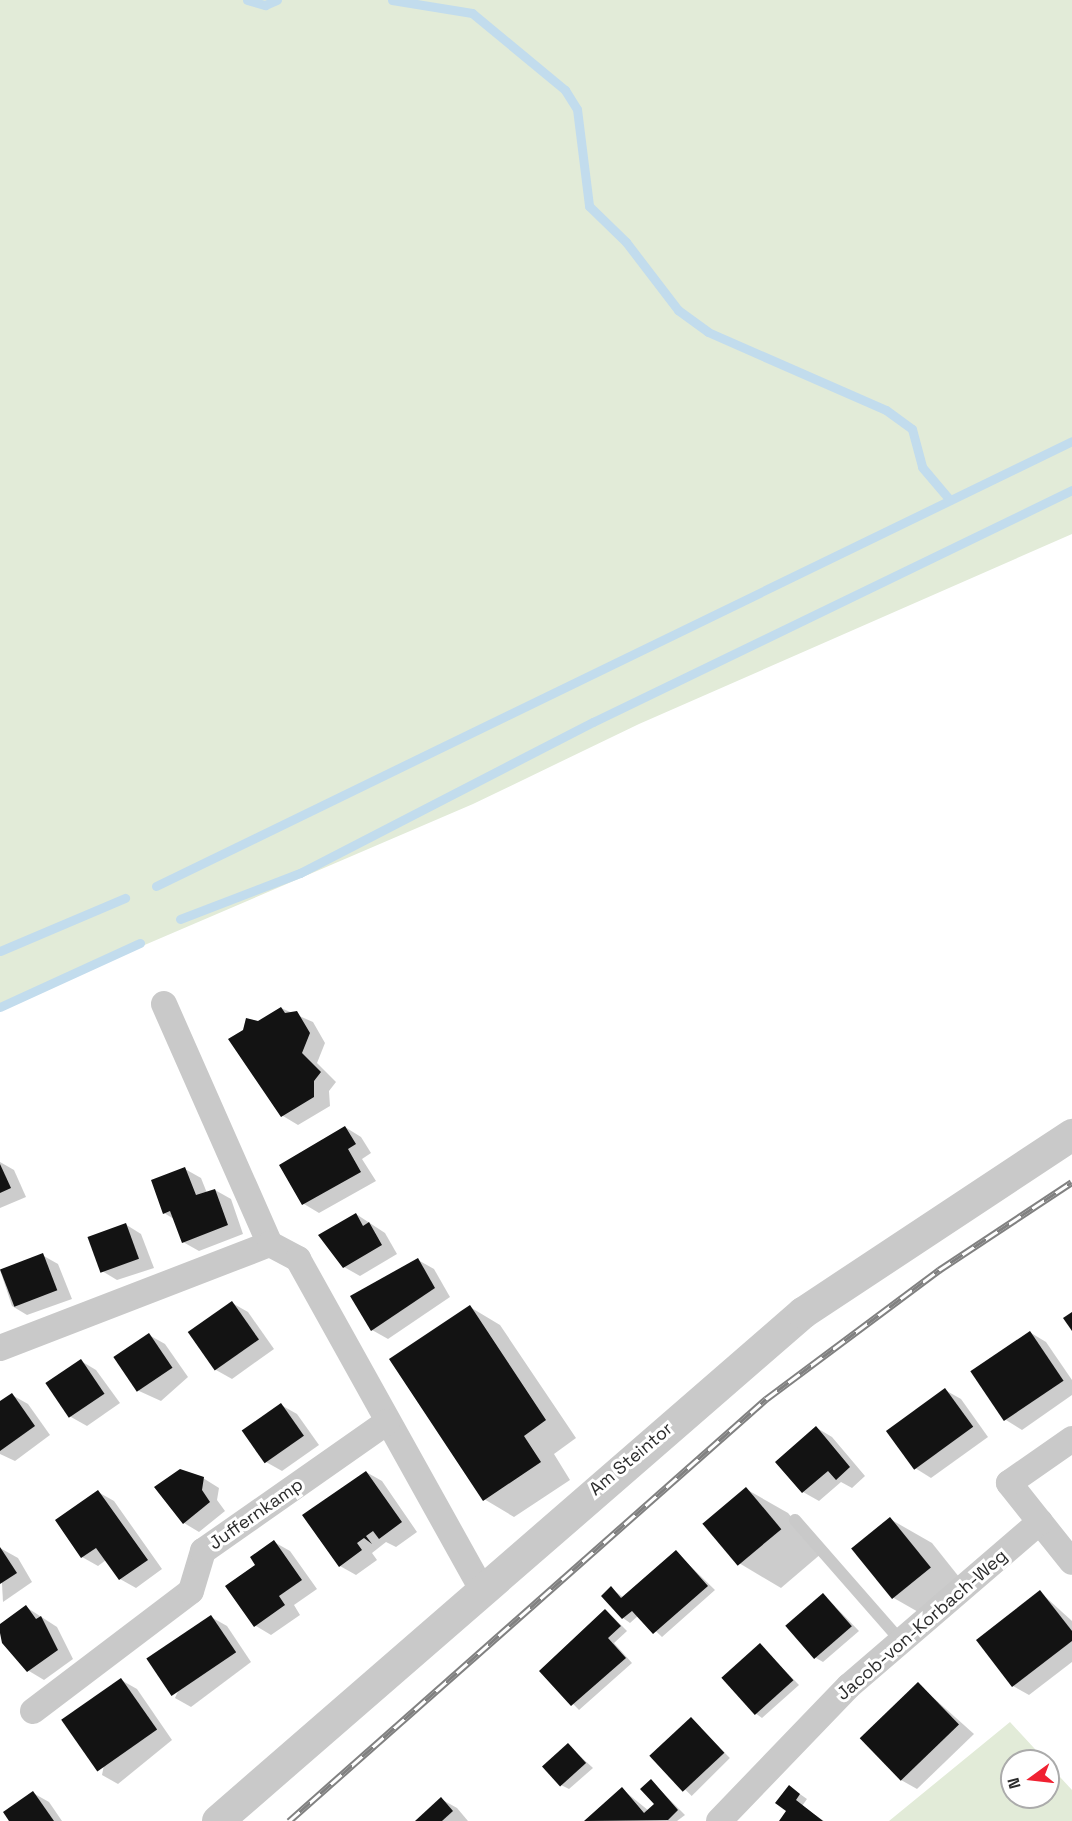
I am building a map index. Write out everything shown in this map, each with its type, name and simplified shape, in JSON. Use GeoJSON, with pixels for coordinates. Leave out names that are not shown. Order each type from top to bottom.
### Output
{"type":"FeatureCollection","features":[{"type":"Feature","properties":{"kind":"street"},"geometry":{"type":"LineString","coordinates":[[164,1004],[270,1244],[298,1259],[481,1587]]}},
{"type":"Feature","properties":{"kind":"street","name":"Am Steintor"},"geometry":{"type":"LineString","coordinates":[[218,1821],[481,1587],[803,1313],[1072,1135]]}},
{"type":"Feature","properties":{"kind":"street"},"geometry":{"type":"LineString","coordinates":[[0,1348],[270,1244]]}},
{"type":"Feature","properties":{"kind":"street","name":"Juffernkamp"},"geometry":{"type":"LineString","coordinates":[[33,1711],[190,1591],[203,1551],[387,1422]]}},
{"type":"Feature","properties":{"kind":"street"},"geometry":{"type":"LineString","coordinates":[[1072,1438],[1010,1483],[1072,1562]]}},
{"type":"Feature","properties":{"kind":"street","name":"Jacob-von-Korbach-Weg"},"geometry":{"type":"LineString","coordinates":[[719,1821],[849,1686],[1040,1522]]}},
{"type":"Feature","properties":{"kind":"lane"},"geometry":{"type":"LineString","coordinates":[[795,1520],[901,1641]]}},
{"type":"Feature","properties":{"kind":"green space"},"geometry":{"type":"Polygon","coordinates":[[[0,0],[1072,0],[1072,534],[639,724],[473,804],[0,1007],[0,0]]]}},
{"type":"Feature","properties":{"kind":"green space"},"geometry":{"type":"Polygon","coordinates":[[[1010,1722],[1035,1749],[1000,1749],[1000,1809],[1060,1809],[1060,1777],[1072,1790],[1072,1821],[889,1821],[1010,1722]]]}},
{"type":"Feature","properties":{"kind":"building"},"geometry":{"type":"Polygon","coordinates":[[[281,1007],[285,1013],[297,1011],[310,1033],[302,1053],[321,1072],[314,1081],[314,1097],[281,1117],[228,1039],[243,1030],[246,1018],[258,1021],[281,1007]]]}},
{"type":"Feature","properties":{"kind":"building"},"geometry":{"type":"Polygon","coordinates":[[[345,1126],[356,1144],[348,1149],[361,1172],[302,1205],[279,1165],[345,1126]]]}},
{"type":"Feature","properties":{"kind":"building"},"geometry":{"type":"Polygon","coordinates":[[[0,1164],[11,1188],[0,1193],[0,1164]]]}},
{"type":"Feature","properties":{"kind":"building"},"geometry":{"type":"Polygon","coordinates":[[[185,1167],[196,1195],[215,1189],[228,1225],[182,1243],[170,1211],[163,1214],[151,1180],[185,1167]]]}},
{"type":"Feature","properties":{"kind":"building"},"geometry":{"type":"Polygon","coordinates":[[[356,1213],[363,1226],[369,1222],[382,1245],[343,1268],[318,1235],[356,1213]]]}},
{"type":"Feature","properties":{"kind":"building"},"geometry":{"type":"Polygon","coordinates":[[[126,1223],[139,1259],[100,1273],[87,1237],[126,1223]]]}},
{"type":"Feature","properties":{"kind":"building"},"geometry":{"type":"Polygon","coordinates":[[[43,1253],[57,1290],[14,1307],[0,1269],[43,1253]]]}},
{"type":"Feature","properties":{"kind":"building"},"geometry":{"type":"Polygon","coordinates":[[[418,1258],[435,1288],[371,1331],[350,1296],[418,1258]]]}},
{"type":"Feature","properties":{"kind":"building"},"geometry":{"type":"Polygon","coordinates":[[[232,1301],[259,1340],[215,1370],[188,1332],[232,1301]]]}},
{"type":"Feature","properties":{"kind":"building"},"geometry":{"type":"Polygon","coordinates":[[[470,1305],[546,1420],[524,1436],[541,1462],[483,1501],[389,1359],[470,1305]]]}},
{"type":"Feature","properties":{"kind":"building"},"geometry":{"type":"Polygon","coordinates":[[[1072,1312],[1072,1331],[1063,1318],[1072,1312]]]}},
{"type":"Feature","properties":{"kind":"building"},"geometry":{"type":"Polygon","coordinates":[[[1030,1331],[1064,1381],[1004,1421],[970,1371],[1030,1331]]]}},
{"type":"Feature","properties":{"kind":"building"},"geometry":{"type":"Polygon","coordinates":[[[149,1333],[172,1368],[137,1392],[113,1357],[149,1333]]]}},
{"type":"Feature","properties":{"kind":"building"},"geometry":{"type":"Polygon","coordinates":[[[81,1359],[104,1394],[69,1418],[45,1383],[81,1359]]]}},
{"type":"Feature","properties":{"kind":"building"},"geometry":{"type":"Polygon","coordinates":[[[945,1388],[973,1427],[914,1470],[886,1431],[945,1388]]]}},
{"type":"Feature","properties":{"kind":"building"},"geometry":{"type":"Polygon","coordinates":[[[12,1393],[35,1426],[0,1451],[0,1401],[12,1393]]]}},
{"type":"Feature","properties":{"kind":"building"},"geometry":{"type":"Polygon","coordinates":[[[281,1403],[304,1436],[265,1463],[242,1431],[281,1403]]]}},
{"type":"Feature","properties":{"kind":"building"},"geometry":{"type":"Polygon","coordinates":[[[816,1426],[850,1467],[836,1480],[828,1471],[802,1493],[775,1462],[816,1426]]]}},
{"type":"Feature","properties":{"kind":"building"},"geometry":{"type":"Polygon","coordinates":[[[180,1469],[204,1477],[202,1490],[210,1502],[183,1524],[154,1487],[180,1469]]]}},
{"type":"Feature","properties":{"kind":"building"},"geometry":{"type":"Polygon","coordinates":[[[366,1471],[402,1522],[379,1539],[373,1531],[366,1536],[372,1544],[364,1538],[357,1543],[362,1550],[339,1567],[302,1515],[366,1471]]]}},
{"type":"Feature","properties":{"kind":"building"},"geometry":{"type":"Polygon","coordinates":[[[746,1487],[781,1529],[738,1566],[702,1524],[746,1487]]]}},
{"type":"Feature","properties":{"kind":"building"},"geometry":{"type":"Polygon","coordinates":[[[98,1490],[148,1560],[119,1580],[96,1548],[81,1558],[55,1520],[98,1490]]]}},
{"type":"Feature","properties":{"kind":"building"},"geometry":{"type":"Polygon","coordinates":[[[890,1517],[931,1568],[892,1599],[851,1548],[890,1517]]]}},
{"type":"Feature","properties":{"kind":"building"},"geometry":{"type":"Polygon","coordinates":[[[274,1540],[302,1580],[279,1596],[285,1605],[254,1627],[225,1586],[255,1565],[250,1557],[274,1540]]]}},
{"type":"Feature","properties":{"kind":"building"},"geometry":{"type":"Polygon","coordinates":[[[0,1547],[17,1573],[0,1584],[0,1547]]]}},
{"type":"Feature","properties":{"kind":"building"},"geometry":{"type":"Polygon","coordinates":[[[676,1550],[708,1586],[653,1634],[632,1611],[622,1619],[601,1596],[611,1586],[621,1598],[676,1550]]]}},
{"type":"Feature","properties":{"kind":"building"},"geometry":{"type":"Polygon","coordinates":[[[1040,1590],[1072,1631],[1072,1641],[1012,1687],[976,1640],[1040,1590]]]}},
{"type":"Feature","properties":{"kind":"building"},"geometry":{"type":"Polygon","coordinates":[[[823,1593],[852,1626],[814,1659],[785,1626],[823,1593]]]}},
{"type":"Feature","properties":{"kind":"building"},"geometry":{"type":"Polygon","coordinates":[[[26,1605],[36,1619],[41,1616],[58,1650],[27,1672],[2,1643],[0,1633],[0,1624],[26,1605]]]}},
{"type":"Feature","properties":{"kind":"building"},"geometry":{"type":"Polygon","coordinates":[[[605,1609],[621,1626],[608,1638],[626,1658],[571,1706],[539,1671],[605,1609]]]}},
{"type":"Feature","properties":{"kind":"building"},"geometry":{"type":"Polygon","coordinates":[[[211,1615],[236,1652],[171,1696],[146,1659],[211,1615]]]}},
{"type":"Feature","properties":{"kind":"building"},"geometry":{"type":"Polygon","coordinates":[[[760,1643],[793,1680],[755,1715],[721,1678],[760,1643]]]}},
{"type":"Feature","properties":{"kind":"building"},"geometry":{"type":"Polygon","coordinates":[[[121,1678],[157,1730],[97,1771],[61,1720],[121,1678]]]}},
{"type":"Feature","properties":{"kind":"building"},"geometry":{"type":"Polygon","coordinates":[[[918,1682],[959,1724],[901,1781],[860,1738],[918,1682]]]}},
{"type":"Feature","properties":{"kind":"building"},"geometry":{"type":"Polygon","coordinates":[[[691,1717],[724,1753],[683,1792],[649,1756],[691,1717]]]}},
{"type":"Feature","properties":{"kind":"building"},"geometry":{"type":"Polygon","coordinates":[[[568,1743],[586,1763],[560,1786],[542,1766],[568,1743]]]}},
{"type":"Feature","properties":{"kind":"building"},"geometry":{"type":"Polygon","coordinates":[[[651,1779],[678,1810],[668,1820],[584,1821],[622,1787],[644,1813],[654,1804],[640,1789],[651,1779]]]}},
{"type":"Feature","properties":{"kind":"building"},"geometry":{"type":"Polygon","coordinates":[[[789,1785],[800,1794],[796,1800],[823,1821],[779,1821],[786,1811],[775,1803],[789,1785]]]}},
{"type":"Feature","properties":{"kind":"building"},"geometry":{"type":"Polygon","coordinates":[[[33,1791],[54,1821],[9,1821],[3,1812],[33,1791]]]}},
{"type":"Feature","properties":{"kind":"building"},"geometry":{"type":"Polygon","coordinates":[[[441,1797],[453,1811],[442,1821],[415,1821],[441,1797]]]}},
{"type":"Feature","properties":{"kind":"waterway"},"geometry":{"type":"LineString","coordinates":[[247,0],[265,5],[277,0]]}},
{"type":"Feature","properties":{"kind":"waterway"},"geometry":{"type":"LineString","coordinates":[[392,0],[472,13],[565,90],[577,109],[589,206],[626,242],[678,310],[708,332],[886,410],[912,429],[922,467],[950,500]]}},
{"type":"Feature","properties":{"kind":"waterway"},"geometry":{"type":"LineString","coordinates":[[156,886],[1072,441]]}},
{"type":"Feature","properties":{"kind":"waterway"},"geometry":{"type":"LineString","coordinates":[[180,919],[300,873],[593,722],[1072,490]]}},
{"type":"Feature","properties":{"kind":"waterway"},"geometry":{"type":"LineString","coordinates":[[0,951],[125,898]]}},
{"type":"Feature","properties":{"kind":"waterway"},"geometry":{"type":"LineString","coordinates":[[0,1007],[140,943]]}},
{"type":"Feature","properties":{"kind":"railway"},"geometry":{"type":"LineString","coordinates":[[289,1821],[766,1399],[939,1270],[1072,1182]]}}]}
